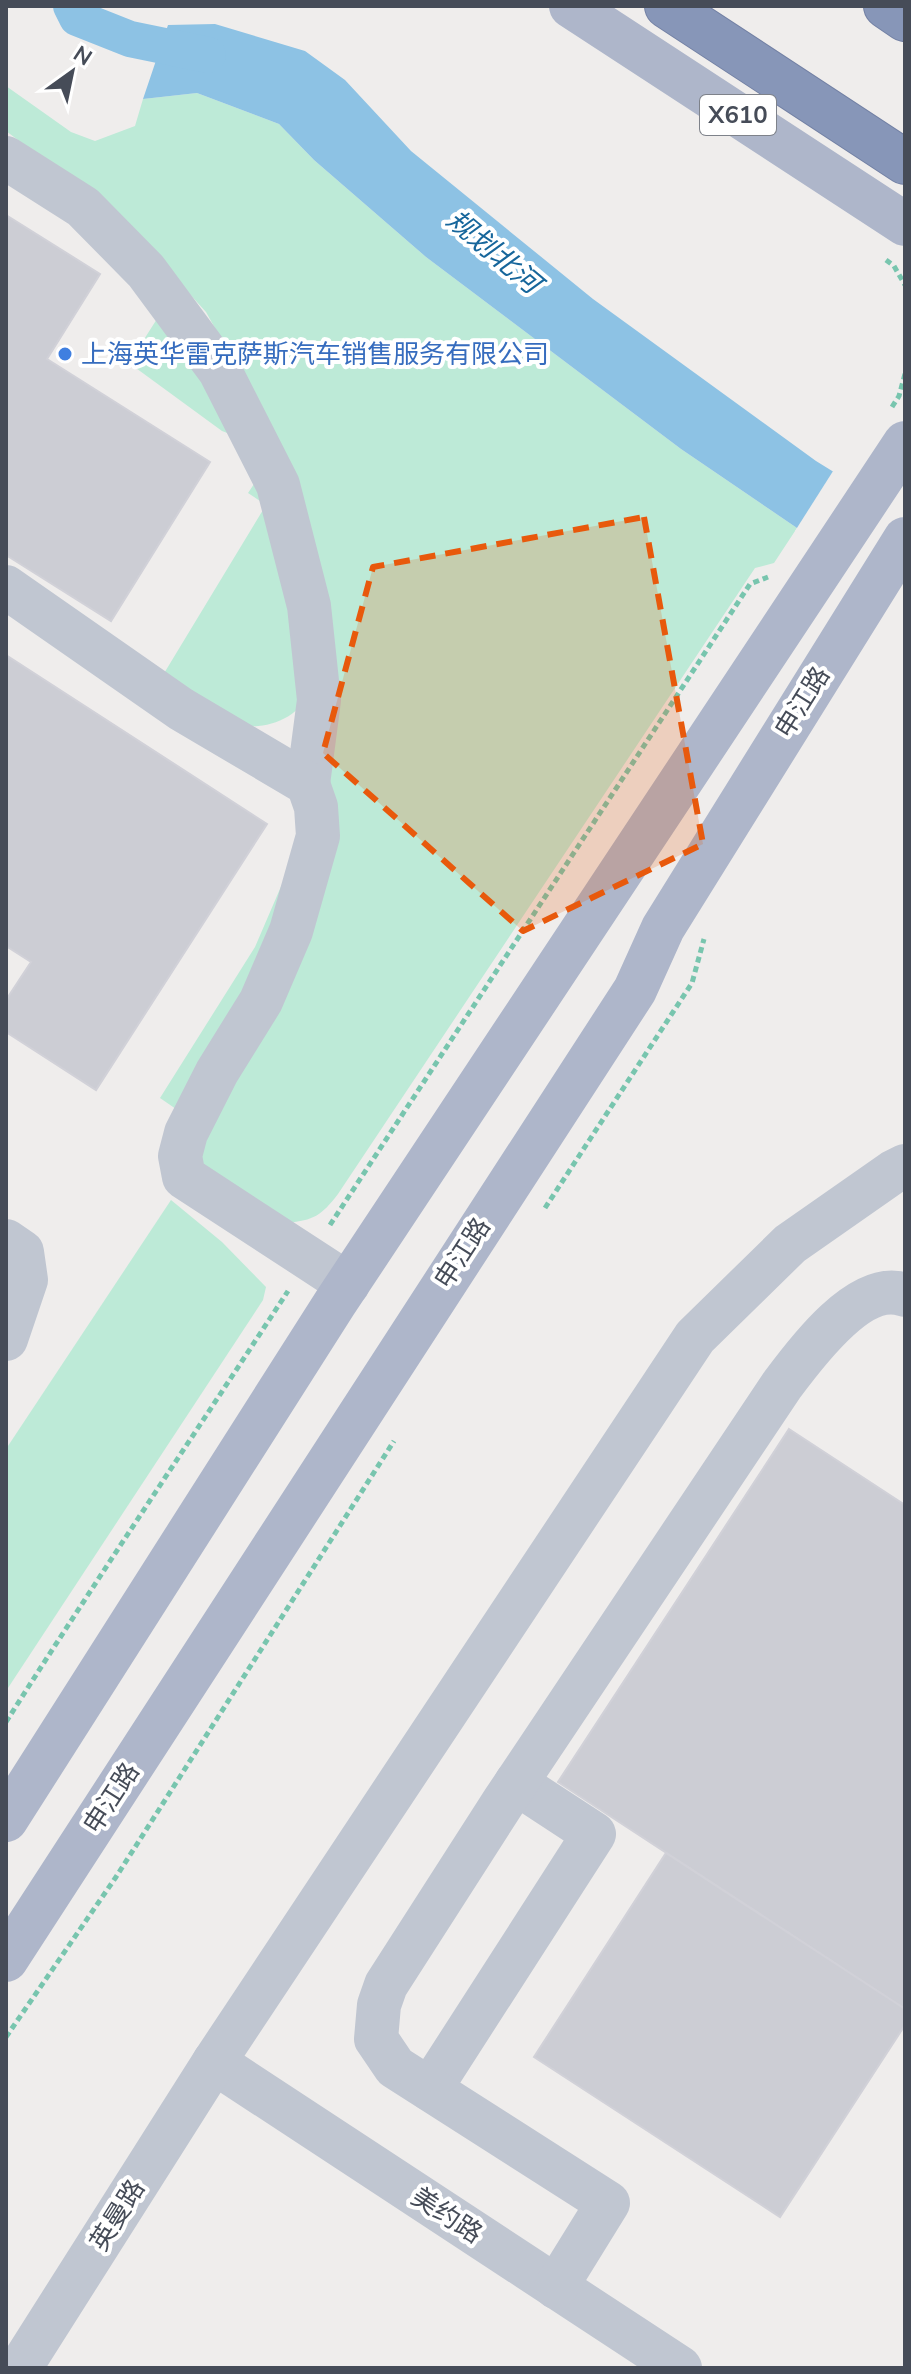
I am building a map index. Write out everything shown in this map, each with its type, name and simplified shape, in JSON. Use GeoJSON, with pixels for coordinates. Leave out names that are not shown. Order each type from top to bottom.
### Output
{"type":"FeatureCollection","features":[{"type":"Feature","properties":{"kind":"highway","name":"X610"},"geometry":{"type":"LineString","coordinates":[[667,6],[905,162]]}},
{"type":"Feature","properties":{"kind":"highway"},"geometry":{"type":"LineString","coordinates":[[886,6],[905,19]]}},
{"type":"Feature","properties":{"kind":"main road","name":"X610"},"geometry":{"type":"LineString","coordinates":[[571,6],[905,224]]}},
{"type":"Feature","properties":{"kind":"main road"},"geometry":{"type":"LineString","coordinates":[[6,1820],[791,581],[898,434]]}},
{"type":"Feature","properties":{"kind":"main road","name":"申江路"},"geometry":{"type":"LineString","coordinates":[[6,1960],[635,990],[663,928],[905,539]]}},
{"type":"Feature","properties":{"kind":"street"},"geometry":{"type":"LineString","coordinates":[[6,158],[83,207],[146,271],[220,371],[278,485],[309,606],[319,700],[308,784],[316,807],[318,836],[291,931],[261,1001],[196,1110],[180,1156],[184,1177],[348,1284]]}},
{"type":"Feature","properties":{"kind":"street"},"geometry":{"type":"LineString","coordinates":[[6,587],[181,709],[308,784]]}},
{"type":"Feature","properties":{"kind":"street","name":"英曼路"},"geometry":{"type":"LineString","coordinates":[[20,2368],[214,2062],[695,1337],[790,1244],[905,1166]]}},
{"type":"Feature","properties":{"kind":"street"},"geometry":{"type":"LineString","coordinates":[[6,1241],[22,1252],[26,1280],[6,1339]]}},
{"type":"Feature","properties":{"kind":"street"},"geometry":{"type":"LineString","coordinates":[[556,2287],[608,2203],[395,2067],[376,2039],[379,2005],[386,1985],[516,1783],[782,1385],[821,1334],[866,1299],[894,1291],[905,1295]]}},
{"type":"Feature","properties":{"kind":"street"},"geometry":{"type":"LineString","coordinates":[[430,2089],[594,1834],[516,1783]]}},
{"type":"Feature","properties":{"kind":"street","name":"美约路"},"geometry":{"type":"LineString","coordinates":[[214,2062],[680,2368]]}},
{"type":"Feature","properties":{"kind":"path"},"geometry":{"type":"LineString","coordinates":[[898,434],[899,396],[905,374]]}},
{"type":"Feature","properties":{"kind":"path"},"geometry":{"type":"LineString","coordinates":[[6,1722],[750,584],[791,581]]}},
{"type":"Feature","properties":{"kind":"highlighted area"},"geometry":{"type":"Polygon","coordinates":[[[644,517],[703,844],[523,931],[323,753],[373,567],[644,517]]]}},
{"type":"Feature","properties":{"kind":"green space"},"geometry":{"type":"Polygon","coordinates":[[[6,86],[71,132],[95,141],[135,126],[143,99],[197,93],[279,124],[314,160],[426,257],[681,449],[797,528],[774,563],[755,568],[338,1194],[322,1212],[304,1220],[287,1223],[195,1161],[325,854],[272,430],[206,312],[119,216],[6,131],[6,86]]]}},
{"type":"Feature","properties":{"kind":"green space"},"geometry":{"type":"Polygon","coordinates":[[[162,311],[201,359],[235,410],[262,466],[280,525],[304,636],[309,681],[305,700],[298,708],[270,724],[249,726],[232,722],[163,675],[266,505],[248,493],[258,478],[238,437],[222,431],[129,363],[162,311]]]}},
{"type":"Feature","properties":{"kind":"green space"},"geometry":{"type":"Polygon","coordinates":[[[301,840],[247,992],[176,1109],[160,1098],[255,947],[301,840]]]}},
{"type":"Feature","properties":{"kind":"green space"},"geometry":{"type":"Polygon","coordinates":[[[171,1200],[222,1242],[266,1287],[263,1300],[6,1691],[6,1449],[171,1200]]]}},
{"type":"Feature","properties":{"kind":"water"},"geometry":{"type":"Polygon","coordinates":[[[215,24],[305,51],[345,80],[411,151],[593,299],[816,461],[905,516],[797,528],[681,449],[426,257],[314,160],[279,124],[197,93],[143,99],[168,25],[215,24]]]}},
{"type":"Feature","properties":{"kind":"pier"},"geometry":{"type":"Polygon","coordinates":[[[835,468],[905,511],[905,603],[795,531],[835,468]]]}},
{"type":"Feature","properties":{"kind":"building"},"geometry":{"type":"Polygon","coordinates":[[[6,215],[100,274],[47,359],[210,462],[111,621],[6,555],[6,215]]]}},
{"type":"Feature","properties":{"kind":"building"},"geometry":{"type":"Polygon","coordinates":[[[6,655],[267,824],[96,1090],[6,1032],[6,1000],[31,962],[6,946],[6,655]]]}},
{"type":"Feature","properties":{"kind":"building"},"geometry":{"type":"Polygon","coordinates":[[[789,1429],[905,1505],[905,2009],[558,1782],[789,1429]]]}},
{"type":"Feature","properties":{"kind":"building"},"geometry":{"type":"Polygon","coordinates":[[[666,1853],[905,2009],[905,2025],[780,2217],[534,2057],[666,1853]]]}},
{"type":"Feature","properties":{"kind":"waterway","name":"规划北河"},"geometry":{"type":"LineString","coordinates":[[71,6],[77,18],[130,39],[208,55]]}},
{"type":"Feature","properties":{"kind":"place","name":"上海英华雷克萨斯汽车销售服务有限公司"},"geometry":{"type":"Point","coordinates":[65,354]}}]}
